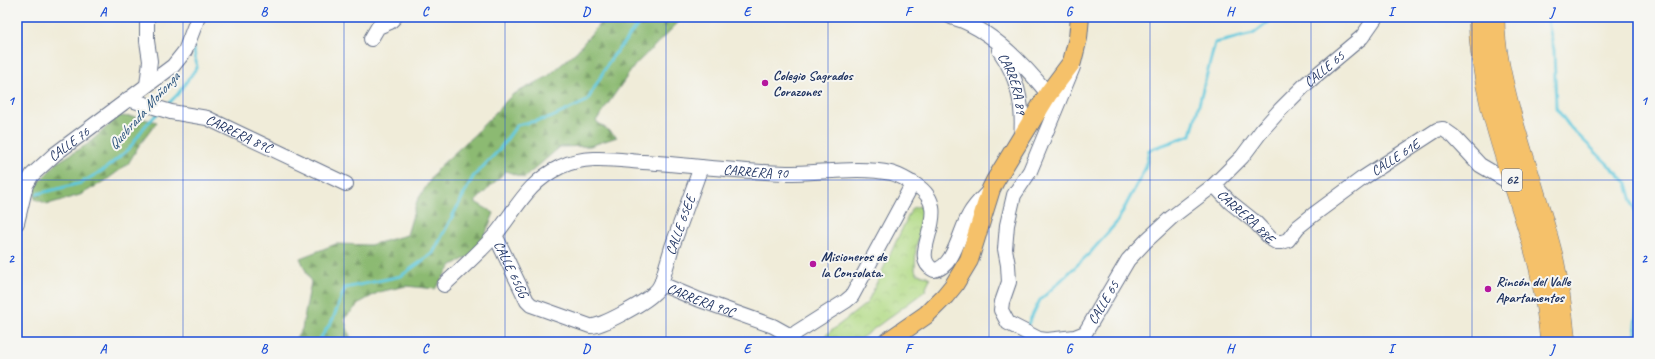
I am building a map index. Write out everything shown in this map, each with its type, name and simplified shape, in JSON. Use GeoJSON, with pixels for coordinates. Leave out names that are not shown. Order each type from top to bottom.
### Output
{"type":"FeatureCollection","features":[{"type":"Feature","properties":{"kind":"highway","name":"62"},"geometry":{"type":"LineString","coordinates":[[1480,17],[1484,77],[1501,144],[1538,261],[1544,287],[1551,342]]}},
{"type":"Feature","properties":{"kind":"highway","name":"62"},"geometry":{"type":"LineString","coordinates":[[1494,17],[1496,50],[1500,75],[1552,254],[1558,282],[1565,342]]}},
{"type":"Feature","properties":{"kind":"main road","name":"CALLE 65"},"geometry":{"type":"LineString","coordinates":[[887,342],[926,315],[945,296],[954,285],[969,260],[991,189],[1020,138],[1048,94],[1072,62],[1078,38],[1080,17]]}},
{"type":"Feature","properties":{"kind":"street"},"geometry":{"type":"LineString","coordinates":[[147,17],[147,41],[150,61],[147,85]]}},
{"type":"Feature","properties":{"kind":"street","name":"CALLE 76"},"geometry":{"type":"LineString","coordinates":[[17,223],[26,185],[32,175],[54,154],[173,66],[185,51],[198,17]]}},
{"type":"Feature","properties":{"kind":"street"},"geometry":{"type":"LineString","coordinates":[[371,39],[378,27],[390,22],[395,17]]}},
{"type":"Feature","properties":{"kind":"street","name":"CARRERA 89"},"geometry":{"type":"LineString","coordinates":[[951,17],[977,28],[988,35],[1030,72],[1048,94]]}},
{"type":"Feature","properties":{"kind":"street","name":"CALLE 65"},"geometry":{"type":"LineString","coordinates":[[1072,62],[1073,69],[1030,171],[1014,195],[1007,225],[1004,249],[1008,265],[1009,282],[1002,302],[1001,310],[1005,320],[1012,326],[1034,338],[1047,340],[1075,337],[1085,333],[1128,260],[1137,250],[1172,217],[1214,185],[1242,157],[1262,129],[1280,110],[1307,83],[1362,37],[1376,17]]}},
{"type":"Feature","properties":{"kind":"street","name":"CARRERA 89"},"geometry":{"type":"LineString","coordinates":[[988,35],[1006,60],[1018,87],[1022,104],[1020,138]]}},
{"type":"Feature","properties":{"kind":"street","name":"CARRERA 89C"},"geometry":{"type":"LineString","coordinates":[[128,99],[171,112],[207,118],[346,184]]}},
{"type":"Feature","properties":{"kind":"street","name":"CALLE 61E"},"geometry":{"type":"LineString","coordinates":[[1282,242],[1288,240],[1298,227],[1363,178],[1437,130],[1443,129],[1453,136],[1480,166],[1514,185]]}},
{"type":"Feature","properties":{"kind":"street"},"geometry":{"type":"LineString","coordinates":[[1480,166],[1490,163],[1496,159],[1501,144]]}},
{"type":"Feature","properties":{"kind":"street","name":"CARRERA 90"},"geometry":{"type":"LineString","coordinates":[[444,285],[495,235],[536,182],[547,173],[562,165],[579,161],[597,159],[787,173],[876,171],[892,173],[913,183],[926,192],[932,203],[933,217],[924,257],[928,267],[934,270],[942,268],[949,262],[968,216],[976,204],[991,189]]}},
{"type":"Feature","properties":{"kind":"street","name":"CALLE 65EE"},"geometry":{"type":"LineString","coordinates":[[661,284],[672,247],[701,167]]}},
{"type":"Feature","properties":{"kind":"street"},"geometry":{"type":"LineString","coordinates":[[789,339],[852,296],[913,183]]}},
{"type":"Feature","properties":{"kind":"street","name":"CARRERA 88E"},"geometry":{"type":"LineString","coordinates":[[1214,185],[1230,202],[1255,222],[1271,239],[1276,242],[1282,242]]}},
{"type":"Feature","properties":{"kind":"street","name":"CALLE 65GG"},"geometry":{"type":"LineString","coordinates":[[495,235],[529,303]]}},
{"type":"Feature","properties":{"kind":"street","name":"CARRERA 90C"},"geometry":{"type":"LineString","coordinates":[[529,303],[547,312],[593,326],[600,325],[648,298],[658,290],[661,284],[730,312],[773,326],[789,339]]}},
{"type":"Feature","properties":{"kind":"green space"},"geometry":{"type":"Polygon","coordinates":[[[605,17],[684,17],[635,65],[596,121],[617,137],[590,146],[560,147],[524,178],[506,171],[475,202],[494,213],[478,252],[452,265],[435,289],[406,286],[379,292],[361,302],[344,319],[352,342],[294,342],[302,329],[311,282],[300,258],[336,244],[370,245],[407,235],[417,201],[438,168],[474,135],[512,95],[547,77],[577,51],[605,17]]]}},
{"type":"Feature","properties":{"kind":"green space"},"geometry":{"type":"Polygon","coordinates":[[[119,116],[135,117],[157,122],[138,147],[128,164],[105,181],[80,195],[48,204],[35,199],[34,187],[58,162],[88,144],[119,116]]]}},
{"type":"Feature","properties":{"kind":"green space"},"geometry":{"type":"Polygon","coordinates":[[[921,206],[924,212],[916,248],[915,270],[917,274],[930,278],[925,291],[856,342],[817,342],[867,303],[912,208],[921,206]]]}},
{"type":"Feature","properties":{"kind":"waterway"},"geometry":{"type":"LineString","coordinates":[[318,342],[333,319],[345,288],[401,276],[433,253],[473,177],[499,150],[517,125],[550,118],[587,101],[610,60],[644,17]]}},
{"type":"Feature","properties":{"kind":"waterway"},"geometry":{"type":"LineString","coordinates":[[1026,328],[1040,300],[1090,253],[1117,222],[1145,169],[1149,150],[1191,135],[1215,43],[1253,34],[1275,17]]}},
{"type":"Feature","properties":{"kind":"waterway"},"geometry":{"type":"LineString","coordinates":[[1547,17],[1554,50],[1556,108],[1570,127],[1627,183],[1637,219],[1638,241]]}},
{"type":"Feature","properties":{"kind":"waterway","name":"Quebrada Moñonga"},"geometry":{"type":"LineString","coordinates":[[166,106],[177,95],[197,67],[193,46]]}},
{"type":"Feature","properties":{"kind":"waterway","name":"Quebrada Moñonga"},"geometry":{"type":"LineString","coordinates":[[37,194],[81,183],[105,169],[129,149],[145,126],[159,112]]}},
{"type":"Feature","properties":{"kind":"waterway"},"geometry":{"type":"LineString","coordinates":[[1637,342],[1635,326],[1638,296]]}},
{"type":"Feature","properties":{"kind":"waterway"},"geometry":{"type":"LineString","coordinates":[[1018,342],[1022,335]]}},
{"type":"Feature","properties":{"kind":"place","name":"Colegio Sagrados Corazones"},"geometry":{"type":"Point","coordinates":[765,83]}},
{"type":"Feature","properties":{"kind":"place","name":"Misioneros de la Consolata."},"geometry":{"type":"Point","coordinates":[813,264]}},
{"type":"Feature","properties":{"kind":"place","name":"Rincón del Valle Apartamentos"},"geometry":{"type":"Point","coordinates":[1488,289]}}]}
